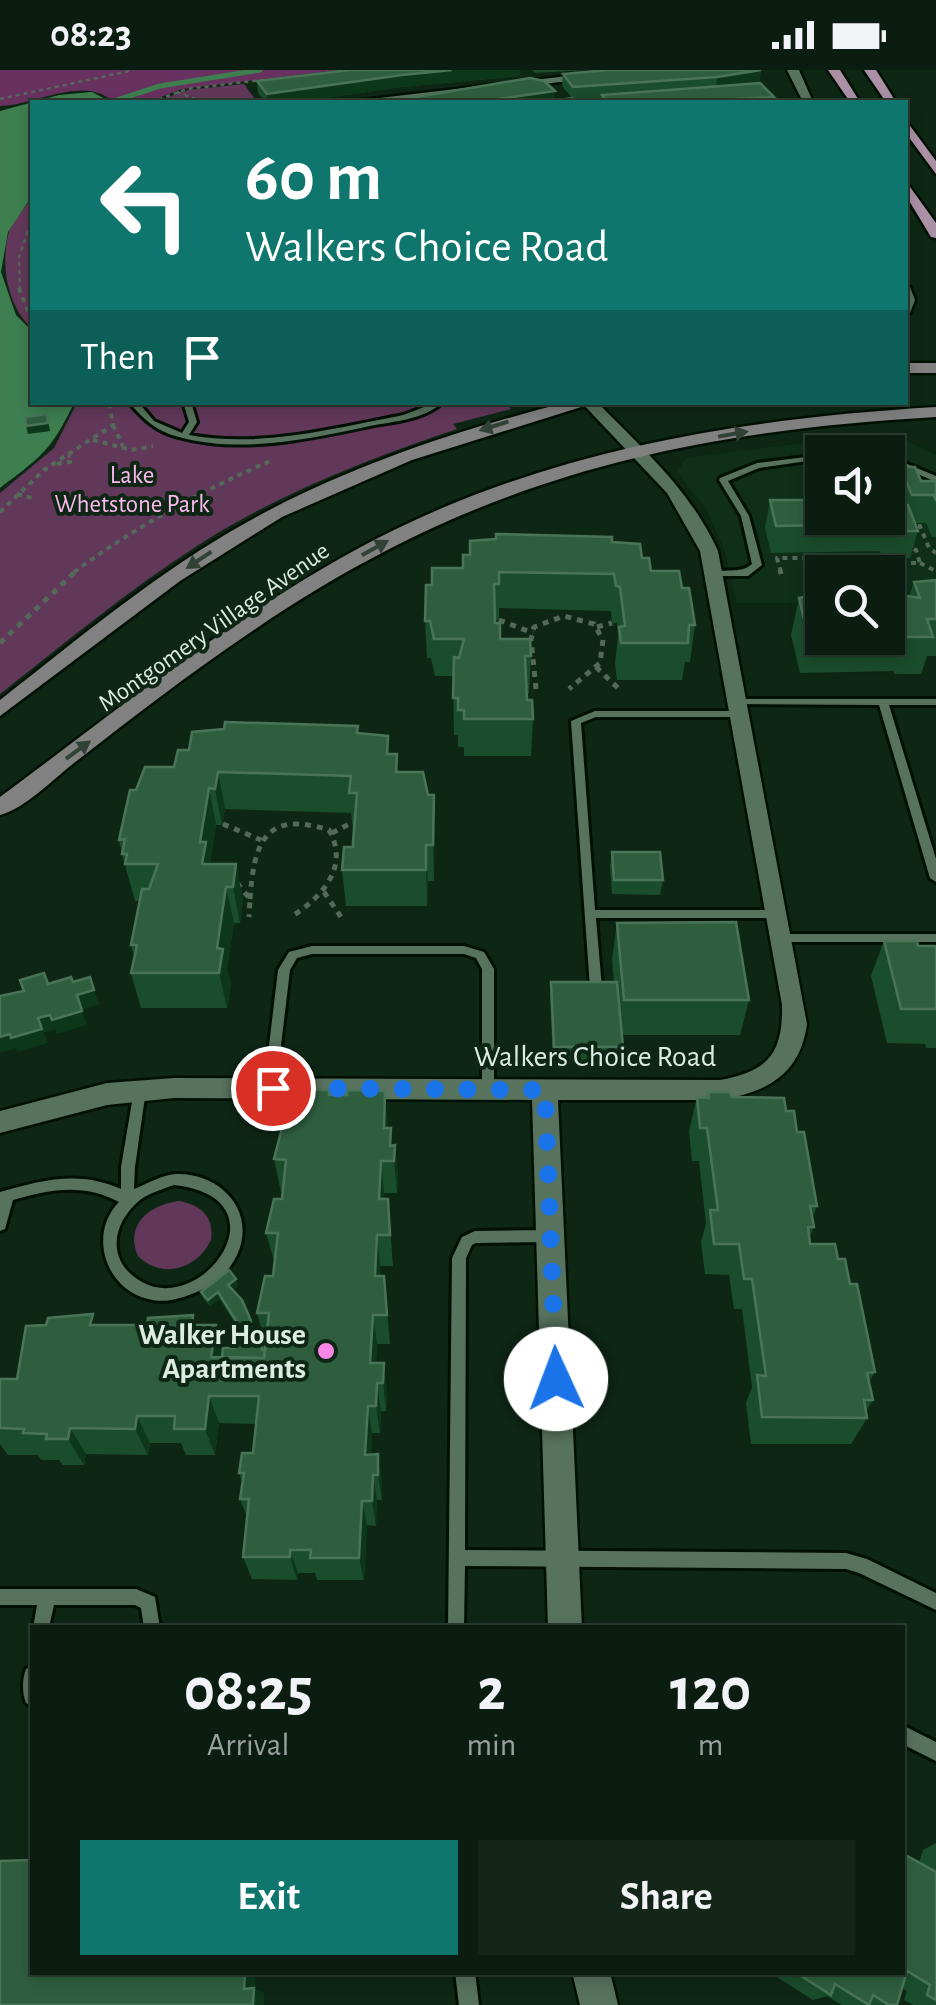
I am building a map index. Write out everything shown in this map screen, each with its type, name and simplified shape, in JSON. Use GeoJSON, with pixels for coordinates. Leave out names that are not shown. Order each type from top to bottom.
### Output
{"type":"FeatureCollection","features":[{"type":"Feature","properties":{"kind":"main road"},"geometry":{"type":"LineString","coordinates":[[834,70],[853,100]]}},
{"type":"Feature","properties":{"kind":"main road"},"geometry":{"type":"LineString","coordinates":[[870,70],[890,100]]}},
{"type":"Feature","properties":{"kind":"main road"},"geometry":{"type":"LineString","coordinates":[[908,128],[936,170]]}},
{"type":"Feature","properties":{"kind":"main road"},"geometry":{"type":"LineString","coordinates":[[908,189],[936,234]]}},
{"type":"Feature","properties":{"kind":"main road"},"geometry":{"type":"LineString","coordinates":[[908,368],[936,368]]}},
{"type":"Feature","properties":{"kind":"main road","name":"Montgomery Village Avenue"},"geometry":{"type":"LineString","coordinates":[[0,710],[181,572],[300,502],[458,437],[578,405]]}},
{"type":"Feature","properties":{"kind":"main road","name":"Montgomery Village Avenue"},"geometry":{"type":"LineString","coordinates":[[0,808],[232,637],[398,535],[529,482],[637,453],[796,424],[936,412]]}},
{"type":"Feature","properties":{"kind":"street"},"geometry":{"type":"LineString","coordinates":[[792,70],[807,100]]}},
{"type":"Feature","properties":{"kind":"street"},"geometry":{"type":"LineString","coordinates":[[402,100],[608,75]]}},
{"type":"Feature","properties":{"kind":"street"},"geometry":{"type":"LineString","coordinates":[[424,100],[458,92]]}},
{"type":"Feature","properties":{"kind":"street","name":"Walkers Choice Road"},"geometry":{"type":"LineString","coordinates":[[0,1122],[64,1103],[140,1090],[720,1090],[749,1083],[786,1060],[796,1028],[714,574],[704,540],[690,512],[592,405]]}},
{"type":"Feature","properties":{"kind":"street"},"geometry":{"type":"LineString","coordinates":[[545,1090],[565,1625]]}},
{"type":"Feature","properties":{"kind":"street"},"geometry":{"type":"LineString","coordinates":[[592,1975],[599,2005]]}},
{"type":"Feature","properties":{"kind":"lane"},"geometry":{"type":"LineString","coordinates":[[136,405],[154,425],[184,436],[248,442],[394,419],[435,405]]}},
{"type":"Feature","properties":{"kind":"lane"},"geometry":{"type":"LineString","coordinates":[[184,436],[193,422],[188,405]]}},
{"type":"Feature","properties":{"kind":"lane"},"geometry":{"type":"LineString","coordinates":[[714,574],[748,573],[757,566],[745,516],[722,480],[760,465],[805,459]]}},
{"type":"Feature","properties":{"kind":"lane"},"geometry":{"type":"LineString","coordinates":[[905,466],[936,480]]}},
{"type":"Feature","properties":{"kind":"lane"},"geometry":{"type":"LineString","coordinates":[[883,702],[936,878]]}},
{"type":"Feature","properties":{"kind":"lane"},"geometry":{"type":"LineString","coordinates":[[596,988],[576,722],[595,714],[936,702]]}},
{"type":"Feature","properties":{"kind":"lane"},"geometry":{"type":"LineString","coordinates":[[590,914],[936,938]]}},
{"type":"Feature","properties":{"kind":"lane"},"geometry":{"type":"LineString","coordinates":[[270,1088],[284,970],[292,955],[312,950],[464,950],[480,955],[488,969],[488,1090]]}},
{"type":"Feature","properties":{"kind":"lane"},"geometry":{"type":"LineString","coordinates":[[128,1200],[141,1190],[174,1179],[206,1184],[220,1192],[236,1216],[235,1246],[216,1274],[201,1284],[170,1294],[140,1290],[118,1274],[107,1250],[110,1224],[128,1200],[128,1166],[140,1090]]}},
{"type":"Feature","properties":{"kind":"lane"},"geometry":{"type":"LineString","coordinates":[[0,1225],[4,1197],[90,1182],[128,1200]]}},
{"type":"Feature","properties":{"kind":"lane"},"geometry":{"type":"LineString","coordinates":[[456,1625],[462,1249],[467,1241],[485,1236],[551,1236]]}},
{"type":"Feature","properties":{"kind":"lane"},"geometry":{"type":"LineString","coordinates":[[457,1558],[846,1561],[861,1564],[936,1602]]}},
{"type":"Feature","properties":{"kind":"lane"},"geometry":{"type":"LineString","coordinates":[[41,1625],[46,1597]]}},
{"type":"Feature","properties":{"kind":"lane"},"geometry":{"type":"LineString","coordinates":[[0,1598],[143,1599],[152,1611],[152,1625]]}},
{"type":"Feature","properties":{"kind":"lane"},"geometry":{"type":"LineString","coordinates":[[905,1736],[936,1752]]}},
{"type":"Feature","properties":{"kind":"lane"},"geometry":{"type":"LineString","coordinates":[[465,1975],[469,2005]]}},
{"type":"Feature","properties":{"kind":"path"},"geometry":{"type":"LineString","coordinates":[[0,99],[134,70]]}},
{"type":"Feature","properties":{"kind":"path"},"geometry":{"type":"LineString","coordinates":[[320,70],[324,74],[346,70]]}},
{"type":"Feature","properties":{"kind":"path"},"geometry":{"type":"LineString","coordinates":[[157,100],[176,92],[276,79]]}},
{"type":"Feature","properties":{"kind":"path"},"geometry":{"type":"LineString","coordinates":[[176,92],[198,100]]}},
{"type":"Feature","properties":{"kind":"path"},"geometry":{"type":"LineString","coordinates":[[30,224],[21,246],[18,283],[22,307],[30,319]]}},
{"type":"Feature","properties":{"kind":"path"},"geometry":{"type":"LineString","coordinates":[[110,405],[124,449]]}},
{"type":"Feature","properties":{"kind":"path"},"geometry":{"type":"LineString","coordinates":[[0,512],[16,494],[56,463],[70,462],[72,457],[68,455],[113,425]]}},
{"type":"Feature","properties":{"kind":"path"},"geometry":{"type":"LineString","coordinates":[[92,439],[124,449],[152,446]]}},
{"type":"Feature","properties":{"kind":"path"},"geometry":{"type":"LineString","coordinates":[[0,644],[65,579],[110,545],[170,514],[216,484],[277,458]]}},
{"type":"Feature","properties":{"kind":"path"},"geometry":{"type":"LineString","coordinates":[[16,494],[36,500]]}},
{"type":"Feature","properties":{"kind":"path"},"geometry":{"type":"LineString","coordinates":[[920,564],[901,526],[920,526],[929,548],[936,553]]}},
{"type":"Feature","properties":{"kind":"path"},"geometry":{"type":"LineString","coordinates":[[781,574],[778,558],[878,558],[886,563],[920,564],[936,571]]}},
{"type":"Feature","properties":{"kind":"path"},"geometry":{"type":"LineString","coordinates":[[554,608],[557,617]]}},
{"type":"Feature","properties":{"kind":"path"},"geometry":{"type":"LineString","coordinates":[[536,688],[533,633],[542,622],[557,617],[576,618],[597,627],[612,623]]}},
{"type":"Feature","properties":{"kind":"path"},"geometry":{"type":"LineString","coordinates":[[498,620],[533,633]]}},
{"type":"Feature","properties":{"kind":"path"},"geometry":{"type":"LineString","coordinates":[[568,688],[602,660],[603,640],[597,627]]}},
{"type":"Feature","properties":{"kind":"path"},"geometry":{"type":"LineString","coordinates":[[602,660],[612,661]]}},
{"type":"Feature","properties":{"kind":"path"},"geometry":{"type":"LineString","coordinates":[[526,666],[534,671]]}},
{"type":"Feature","properties":{"kind":"path"},"geometry":{"type":"LineString","coordinates":[[596,667],[618,689]]}},
{"type":"Feature","properties":{"kind":"path"},"geometry":{"type":"LineString","coordinates":[[288,809],[290,822]]}},
{"type":"Feature","properties":{"kind":"path"},"geometry":{"type":"LineString","coordinates":[[249,917],[254,860],[261,840],[266,832],[290,822],[317,826],[332,834],[338,849],[324,892],[292,917]]}},
{"type":"Feature","properties":{"kind":"path"},"geometry":{"type":"LineString","coordinates":[[332,834],[353,822]]}},
{"type":"Feature","properties":{"kind":"path"},"geometry":{"type":"LineString","coordinates":[[223,824],[261,840]]}},
{"type":"Feature","properties":{"kind":"path"},"geometry":{"type":"LineString","coordinates":[[226,878],[246,890],[250,899]]}},
{"type":"Feature","properties":{"kind":"path"},"geometry":{"type":"LineString","coordinates":[[331,878],[344,878]]}},
{"type":"Feature","properties":{"kind":"path"},"geometry":{"type":"LineString","coordinates":[[324,892],[341,917]]}},
{"type":"Feature","properties":{"kind":"shaded area"},"geometry":{"type":"Polygon","coordinates":[[[0,70],[338,70],[182,89],[153,100],[110,100],[101,94],[73,91],[0,106],[0,70]]]}},
{"type":"Feature","properties":{"kind":"shaded area"},"geometry":{"type":"Polygon","coordinates":[[[92,92],[107,100],[40,100],[59,95],[92,92]]]}},
{"type":"Feature","properties":{"kind":"shaded area"},"geometry":{"type":"Polygon","coordinates":[[[30,103],[30,199],[8,232],[1,272],[16,315],[30,329],[30,405],[73,405],[44,452],[0,488],[0,111],[30,103]]]}},
{"type":"Feature","properties":{"kind":"shaded area"},"geometry":{"type":"Polygon","coordinates":[[[905,440],[936,455],[936,603],[905,603],[905,555],[805,555],[805,603],[737,603],[725,551],[706,509],[677,472],[686,458],[805,443],[805,535],[905,535],[905,440]]]}},
{"type":"Feature","properties":{"kind":"green space"},"geometry":{"type":"Polygon","coordinates":[[[244,84],[256,100],[160,100],[188,90],[244,84]]]}},
{"type":"Feature","properties":{"kind":"green space"},"geometry":{"type":"Polygon","coordinates":[[[30,200],[30,327],[8,284],[6,244],[14,223],[30,200]]]}},
{"type":"Feature","properties":{"kind":"green space","name":"Lake Whetstone Park"},"geometry":{"type":"Polygon","coordinates":[[[76,405],[507,405],[511,409],[453,424],[457,429],[324,479],[227,527],[97,617],[0,694],[0,493],[54,448],[76,405]]]}},
{"type":"Feature","properties":{"kind":"green space"},"geometry":{"type":"Polygon","coordinates":[[[180,1201],[205,1214],[211,1225],[211,1240],[188,1264],[158,1268],[138,1256],[134,1235],[142,1218],[150,1212],[180,1201]]]}},
{"type":"Feature","properties":{"kind":"building"},"geometry":{"type":"Polygon","coordinates":[[[349,70],[452,70],[267,94],[257,81],[349,70]]]}},
{"type":"Feature","properties":{"kind":"building"},"geometry":{"type":"Polygon","coordinates":[[[608,70],[761,70],[717,77],[573,87],[563,74],[608,70]]]}},
{"type":"Feature","properties":{"kind":"building"},"geometry":{"type":"Polygon","coordinates":[[[530,78],[544,81],[555,91],[491,100],[399,100],[530,78]]]}},
{"type":"Feature","properties":{"kind":"building"},"geometry":{"type":"Polygon","coordinates":[[[760,83],[774,97],[606,100],[602,95],[760,83]]]}},
{"type":"Feature","properties":{"kind":"building"},"geometry":{"type":"Polygon","coordinates":[[[47,414],[48,423],[26,426],[25,417],[47,414]]]}},
{"type":"Feature","properties":{"kind":"building"},"geometry":{"type":"Polygon","coordinates":[[[905,465],[915,467],[921,481],[936,481],[936,501],[934,495],[912,495],[905,465]]]}},
{"type":"Feature","properties":{"kind":"building"},"geometry":{"type":"Polygon","coordinates":[[[770,500],[805,500],[805,525],[776,526],[770,500]]]}},
{"type":"Feature","properties":{"kind":"building"},"geometry":{"type":"Polygon","coordinates":[[[905,505],[908,505],[918,531],[905,531],[905,505]]]}},
{"type":"Feature","properties":{"kind":"building"},"geometry":{"type":"Polygon","coordinates":[[[496,534],[612,537],[612,542],[640,544],[642,558],[649,558],[651,571],[679,571],[682,588],[689,588],[695,625],[689,625],[688,643],[621,643],[619,627],[625,626],[620,587],[616,586],[614,574],[499,572],[499,584],[494,584],[495,623],[500,623],[500,639],[530,639],[531,656],[525,656],[527,700],[532,700],[533,719],[464,719],[464,710],[458,710],[458,698],[453,698],[454,657],[459,658],[464,639],[434,639],[430,621],[425,621],[426,585],[432,585],[432,568],[463,568],[463,555],[470,555],[470,541],[496,539],[496,534]]]}},
{"type":"Feature","properties":{"kind":"building"},"geometry":{"type":"Polygon","coordinates":[[[936,580],[936,619],[927,619],[933,637],[906,637],[905,596],[920,598],[914,582],[936,580]]]}},
{"type":"Feature","properties":{"kind":"building"},"geometry":{"type":"Polygon","coordinates":[[[805,597],[805,624],[799,598],[805,597]]]}},
{"type":"Feature","properties":{"kind":"building"},"geometry":{"type":"Polygon","coordinates":[[[225,722],[358,726],[357,733],[388,736],[387,754],[397,754],[396,772],[423,772],[428,795],[434,795],[433,845],[426,845],[426,870],[342,870],[344,847],[353,847],[357,793],[349,793],[351,776],[218,772],[215,789],[209,788],[200,842],[206,842],[202,864],[236,864],[233,887],[226,887],[217,948],[223,949],[219,973],[131,973],[137,945],[131,945],[142,889],[149,889],[158,864],[125,864],[125,839],[119,840],[130,790],[136,790],[145,767],[174,767],[178,750],[189,750],[192,732],[224,729],[225,722]]]}},
{"type":"Feature","properties":{"kind":"building"},"geometry":{"type":"Polygon","coordinates":[[[612,852],[660,852],[663,880],[614,880],[612,852]]]}},
{"type":"Feature","properties":{"kind":"building"},"geometry":{"type":"Polygon","coordinates":[[[736,922],[749,1000],[624,1000],[617,923],[736,922]]]}},
{"type":"Feature","properties":{"kind":"building"},"geometry":{"type":"Polygon","coordinates":[[[884,941],[917,941],[918,946],[936,946],[936,1009],[901,1009],[884,941]]]}},
{"type":"Feature","properties":{"kind":"building"},"geometry":{"type":"Polygon","coordinates":[[[44,973],[48,984],[71,977],[73,982],[90,977],[94,990],[77,995],[82,1011],[52,1020],[50,1015],[38,1018],[42,1029],[11,1038],[10,1034],[0,1037],[0,996],[24,991],[20,980],[44,973]]]}},
{"type":"Feature","properties":{"kind":"building"},"geometry":{"type":"Polygon","coordinates":[[[551,982],[617,982],[623,1047],[554,1047],[551,982]]]}},
{"type":"Feature","properties":{"kind":"building","name":"Walker House Apartments"},"geometry":{"type":"Polygon","coordinates":[[[293,1090],[329,1090],[329,1095],[347,1095],[347,1090],[385,1091],[384,1128],[391,1128],[390,1146],[395,1145],[394,1161],[381,1161],[379,1199],[388,1199],[390,1235],[377,1235],[375,1276],[384,1276],[387,1315],[373,1315],[370,1363],[384,1363],[383,1383],[377,1383],[376,1406],[368,1406],[365,1455],[378,1454],[378,1475],[373,1475],[372,1501],[362,1501],[359,1558],[310,1558],[311,1550],[290,1550],[290,1557],[243,1557],[249,1499],[240,1499],[244,1473],[239,1473],[242,1453],[253,1453],[259,1396],[209,1396],[205,1429],[174,1429],[175,1416],[137,1416],[135,1429],[70,1428],[68,1439],[46,1439],[47,1434],[0,1428],[0,1379],[17,1379],[26,1326],[46,1325],[48,1318],[93,1314],[90,1325],[147,1325],[148,1318],[193,1315],[192,1325],[216,1325],[211,1357],[264,1358],[269,1313],[257,1313],[265,1276],[273,1276],[278,1233],[266,1233],[274,1199],[282,1199],[286,1160],[274,1159],[282,1128],[289,1128],[293,1090]]]}},
{"type":"Feature","properties":{"kind":"building"},"geometry":{"type":"Polygon","coordinates":[[[708,1092],[730,1092],[732,1097],[784,1098],[786,1111],[794,1111],[797,1132],[804,1132],[817,1206],[810,1206],[814,1227],[808,1227],[810,1244],[835,1244],[838,1259],[845,1259],[850,1284],[857,1284],[875,1372],[867,1373],[873,1400],[864,1400],[867,1418],[762,1417],[757,1375],[766,1376],[752,1279],[744,1279],[739,1244],[714,1244],[710,1210],[718,1210],[707,1128],[700,1128],[697,1097],[709,1098],[708,1092]]]}},
{"type":"Feature","properties":{"kind":"building"},"geometry":{"type":"Polygon","coordinates":[[[229,1270],[236,1279],[228,1285],[242,1300],[251,1321],[249,1341],[262,1342],[264,1358],[222,1357],[223,1348],[234,1348],[237,1322],[218,1292],[208,1300],[201,1292],[229,1270]]]}},
{"type":"Feature","properties":{"kind":"building"},"geometry":{"type":"Polygon","coordinates":[[[905,1855],[936,1872],[936,2000],[927,1995],[930,1985],[907,1971],[897,2005],[889,2005],[873,1995],[869,2005],[835,1984],[831,1995],[800,1975],[905,1975],[905,1855]]]}},
{"type":"Feature","properties":{"kind":"building"},"geometry":{"type":"Polygon","coordinates":[[[30,1860],[30,1975],[245,1975],[244,1989],[254,1988],[253,2005],[0,2005],[0,1861],[30,1860]]]}},
{"type":"Feature","properties":{"kind":"waterway"},"geometry":{"type":"LineString","coordinates":[[117,100],[160,86],[260,70]]}},
{"type":"Feature","properties":{"kind":"place","name":"Walker House Apartments"},"geometry":{"type":"Point","coordinates":[326,1351]}},
{"type":"Feature","properties":{"kind":"route"},"geometry":{"type":"LineString","coordinates":[[273,1088],[545,1090],[556,1379]]}}]}
